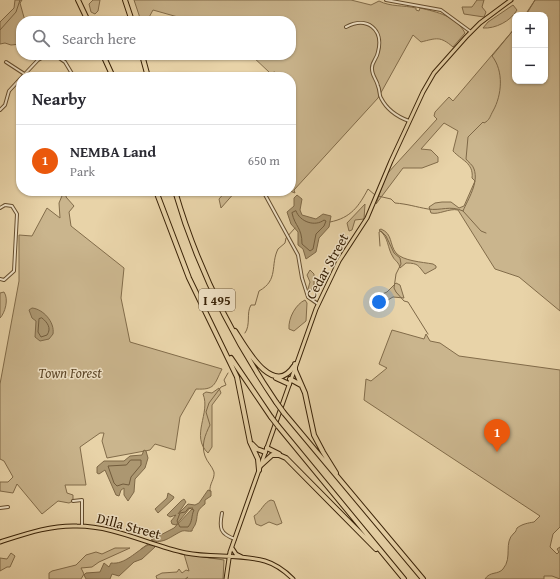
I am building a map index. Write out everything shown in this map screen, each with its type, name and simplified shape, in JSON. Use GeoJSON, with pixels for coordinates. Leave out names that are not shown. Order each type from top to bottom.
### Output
{"type":"FeatureCollection","features":[{"type":"Feature","properties":{"kind":"highway"},"geometry":{"type":"LineString","coordinates":[[78,0],[86,16]]}},
{"type":"Feature","properties":{"kind":"highway"},"geometry":{"type":"LineString","coordinates":[[125,0],[130,16]]}},
{"type":"Feature","properties":{"kind":"highway"},"geometry":{"type":"LineString","coordinates":[[105,60],[111,72]]}},
{"type":"Feature","properties":{"kind":"highway"},"geometry":{"type":"LineString","coordinates":[[143,60],[147,72]]}},
{"type":"Feature","properties":{"kind":"highway","name":"I 495"},"geometry":{"type":"LineString","coordinates":[[158,196],[189,278],[214,328],[242,376],[278,426],[404,579]]}},
{"type":"Feature","properties":{"kind":"highway","name":"I 495"},"geometry":{"type":"LineString","coordinates":[[177,196],[195,250],[225,316],[238,341],[276,402],[349,492],[424,579]]}},
{"type":"Feature","properties":{"kind":"highway"},"geometry":{"type":"LineString","coordinates":[[225,316],[261,367],[272,376],[302,387]]}},
{"type":"Feature","properties":{"kind":"highway"},"geometry":{"type":"LineString","coordinates":[[214,328],[240,385],[249,439],[258,459],[259,470]]}},
{"type":"Feature","properties":{"kind":"highway"},"geometry":{"type":"LineString","coordinates":[[272,376],[286,376],[295,364]]}},
{"type":"Feature","properties":{"kind":"highway"},"geometry":{"type":"LineString","coordinates":[[295,364],[296,373],[302,387],[318,442],[349,492]]}},
{"type":"Feature","properties":{"kind":"highway"},"geometry":{"type":"LineString","coordinates":[[249,439],[255,448],[283,456],[290,461],[397,571]]}},
{"type":"Feature","properties":{"kind":"highway"},"geometry":{"type":"LineString","coordinates":[[261,465],[270,456],[283,456]]}},
{"type":"Feature","properties":{"kind":"main road","name":"Cedar Street"},"geometry":{"type":"LineString","coordinates":[[226,579],[232,547],[295,364],[318,304],[340,258],[366,220],[409,121],[434,73],[471,32],[511,0]]}},
{"type":"Feature","properties":{"kind":"main road","name":"Dilla Street"},"geometry":{"type":"LineString","coordinates":[[0,542],[44,529],[82,526],[108,529],[188,553],[269,563],[293,579]]}},
{"type":"Feature","properties":{"kind":"main road"},"geometry":{"type":"LineString","coordinates":[[232,547],[236,554],[245,559]]}},
{"type":"Feature","properties":{"kind":"street"},"geometry":{"type":"LineString","coordinates":[[386,0],[441,10],[471,32]]}},
{"type":"Feature","properties":{"kind":"street"},"geometry":{"type":"LineString","coordinates":[[346,27],[358,22],[364,22],[376,32],[378,37],[379,52],[373,63],[372,70],[378,86],[380,97],[398,117],[409,121]]}},
{"type":"Feature","properties":{"kind":"street"},"geometry":{"type":"LineString","coordinates":[[27,72],[38,60]]}},
{"type":"Feature","properties":{"kind":"street"},"geometry":{"type":"LineString","coordinates":[[62,60],[71,72]]}},
{"type":"Feature","properties":{"kind":"street"},"geometry":{"type":"LineString","coordinates":[[6,62],[22,72]]}},
{"type":"Feature","properties":{"kind":"street"},"geometry":{"type":"LineString","coordinates":[[0,110],[4,107],[10,91],[16,84]]}},
{"type":"Feature","properties":{"kind":"street"},"geometry":{"type":"LineString","coordinates":[[266,196],[298,257],[302,278],[308,296],[311,300],[318,304]]}},
{"type":"Feature","properties":{"kind":"street"},"geometry":{"type":"LineString","coordinates":[[0,208],[5,204],[12,206],[18,214],[14,272],[4,280],[0,279]]}},
{"type":"Feature","properties":{"kind":"street"},"geometry":{"type":"LineString","coordinates":[[73,501],[82,500],[82,526]]}},
{"type":"Feature","properties":{"kind":"street"},"geometry":{"type":"LineString","coordinates":[[0,508],[8,507]]}},
{"type":"Feature","properties":{"kind":"street"},"geometry":{"type":"LineString","coordinates":[[222,513],[220,522],[222,532],[225,536],[235,539]]}},
{"type":"Feature","properties":{"kind":"green space"},"geometry":{"type":"Polygon","coordinates":[[[15,0],[22,0],[20,3],[24,16],[16,16],[16,44],[0,44],[0,22],[14,8],[15,0]]]}},
{"type":"Feature","properties":{"kind":"green space"},"geometry":{"type":"Polygon","coordinates":[[[93,0],[100,0],[98,11],[95,14],[91,12],[89,4],[93,0]]]}},
{"type":"Feature","properties":{"kind":"green space"},"geometry":{"type":"Polygon","coordinates":[[[134,0],[351,0],[371,5],[379,1],[388,4],[416,8],[416,10],[419,11],[420,8],[439,13],[457,22],[465,33],[453,47],[445,41],[438,39],[421,42],[413,35],[378,98],[296,188],[296,72],[269,72],[256,60],[296,60],[296,16],[174,16],[153,10],[150,16],[139,16],[134,0]]]}},
{"type":"Feature","properties":{"kind":"green space"},"geometry":{"type":"Polygon","coordinates":[[[477,0],[484,0],[482,7],[486,12],[484,17],[464,14],[462,7],[472,7],[477,0]]]}},
{"type":"Feature","properties":{"kind":"green space"},"geometry":{"type":"Polygon","coordinates":[[[535,0],[560,0],[560,311],[519,277],[495,269],[458,210],[431,213],[429,207],[435,203],[451,202],[459,208],[464,206],[475,181],[472,178],[469,165],[453,151],[458,131],[444,123],[421,149],[431,150],[438,157],[438,162],[422,168],[403,168],[376,204],[386,175],[437,119],[434,116],[435,112],[449,97],[453,101],[512,32],[512,84],[548,84],[548,12],[527,12],[535,0]]]}},
{"type":"Feature","properties":{"kind":"green space"},"geometry":{"type":"Polygon","coordinates":[[[513,5],[517,10],[516,12],[512,12],[511,18],[502,24],[483,28],[488,22],[513,5]]]}},
{"type":"Feature","properties":{"kind":"green space","name":"Town Forest"},"geometry":{"type":"Polygon","coordinates":[[[62,196],[66,196],[74,206],[69,212],[71,226],[124,268],[121,298],[130,342],[222,369],[213,385],[207,389],[196,389],[180,417],[175,450],[155,444],[150,450],[107,458],[102,441],[104,433],[100,433],[80,447],[86,485],[65,485],[67,493],[73,495],[73,501],[69,503],[58,501],[42,514],[17,484],[13,493],[0,491],[0,482],[8,482],[13,477],[4,461],[0,459],[0,384],[19,281],[19,235],[32,236],[47,208],[60,218],[59,203],[62,196]]]}},
{"type":"Feature","properties":{"kind":"green space"},"geometry":{"type":"Polygon","coordinates":[[[222,196],[232,196],[221,208],[219,199],[222,196]]]}},
{"type":"Feature","properties":{"kind":"green space"},"geometry":{"type":"Polygon","coordinates":[[[365,204],[364,219],[355,220],[352,230],[349,231],[347,223],[365,204]]]}},
{"type":"Feature","properties":{"kind":"green space"},"geometry":{"type":"Polygon","coordinates":[[[381,229],[389,236],[394,250],[399,256],[413,261],[433,264],[436,268],[425,274],[418,266],[413,264],[406,263],[400,268],[399,264],[391,254],[385,236],[379,230],[381,229]]]}},
{"type":"Feature","properties":{"kind":"green space"},"geometry":{"type":"Polygon","coordinates":[[[310,270],[314,274],[314,284],[310,293],[308,289],[310,282],[307,275],[310,270]]]}},
{"type":"Feature","properties":{"kind":"green space"},"geometry":{"type":"Polygon","coordinates":[[[396,283],[400,285],[404,298],[393,297],[376,307],[375,297],[387,292],[396,283]]]}},
{"type":"Feature","properties":{"kind":"green space"},"geometry":{"type":"Polygon","coordinates":[[[4,292],[6,306],[0,318],[0,293],[4,292]]]}},
{"type":"Feature","properties":{"kind":"green space"},"geometry":{"type":"Polygon","coordinates":[[[305,300],[307,303],[306,321],[294,331],[289,329],[293,312],[305,300]]]}},
{"type":"Feature","properties":{"kind":"green space"},"geometry":{"type":"Polygon","coordinates":[[[392,330],[424,339],[426,334],[430,341],[440,343],[459,356],[560,370],[560,527],[553,534],[550,547],[557,554],[559,552],[557,549],[560,547],[560,579],[552,576],[544,576],[544,579],[485,579],[489,575],[503,569],[507,560],[509,541],[517,528],[534,522],[540,516],[364,400],[366,379],[371,381],[387,368],[379,364],[392,330]]]}},
{"type":"Feature","properties":{"kind":"green space"},"geometry":{"type":"Polygon","coordinates":[[[219,388],[221,393],[212,405],[212,447],[208,453],[203,446],[201,439],[205,409],[203,394],[206,392],[212,393],[219,388]]]}},
{"type":"Feature","properties":{"kind":"green space"},"geometry":{"type":"Polygon","coordinates":[[[271,500],[274,501],[282,523],[277,525],[269,522],[261,526],[256,524],[254,516],[266,503],[271,500]]]}},
{"type":"Feature","properties":{"kind":"green space"},"geometry":{"type":"Polygon","coordinates":[[[115,548],[130,548],[99,562],[92,567],[81,568],[84,574],[81,579],[49,579],[49,573],[52,571],[76,565],[86,555],[96,552],[102,554],[115,548]]]}},
{"type":"Feature","properties":{"kind":"green space"},"geometry":{"type":"Polygon","coordinates":[[[11,553],[15,556],[10,567],[0,571],[0,558],[7,559],[11,553]]]}},
{"type":"Feature","properties":{"kind":"green space"},"geometry":{"type":"Polygon","coordinates":[[[184,554],[224,560],[223,579],[186,579],[188,577],[185,579],[157,579],[156,576],[162,573],[177,572],[179,569],[182,573],[186,570],[189,571],[184,554]]]}},
{"type":"Feature","properties":{"kind":"water"},"geometry":{"type":"Polygon","coordinates":[[[297,195],[302,199],[300,210],[302,215],[316,219],[323,214],[331,216],[329,227],[319,238],[316,252],[306,259],[303,249],[298,245],[298,232],[291,224],[287,212],[294,206],[294,198],[297,195]]]}},
{"type":"Feature","properties":{"kind":"water"},"geometry":{"type":"Polygon","coordinates":[[[32,308],[40,311],[50,321],[53,334],[49,339],[40,341],[35,337],[36,321],[32,318],[29,310],[32,308]]]}},
{"type":"Feature","properties":{"kind":"water"},"geometry":{"type":"Polygon","coordinates":[[[144,450],[146,451],[148,458],[145,468],[135,479],[134,492],[128,501],[124,495],[124,488],[121,490],[119,496],[116,495],[105,470],[99,474],[97,473],[97,467],[104,461],[124,461],[130,456],[142,455],[144,450]]]}},
{"type":"Feature","properties":{"kind":"water"},"geometry":{"type":"Polygon","coordinates":[[[208,490],[211,491],[211,496],[205,500],[205,504],[199,509],[192,531],[182,531],[163,541],[151,540],[174,528],[193,508],[190,508],[176,525],[172,524],[171,521],[176,515],[170,517],[167,515],[181,501],[184,499],[186,502],[178,514],[188,504],[195,505],[199,503],[208,490]]]}},
{"type":"Feature","properties":{"kind":"water"},"geometry":{"type":"Polygon","coordinates":[[[168,493],[174,497],[173,499],[158,513],[155,509],[167,498],[168,493]]]}},
{"type":"Feature","properties":{"kind":"water"},"geometry":{"type":"Polygon","coordinates":[[[148,545],[153,545],[155,547],[142,559],[134,562],[119,576],[112,574],[110,579],[86,579],[84,575],[86,573],[100,572],[104,563],[109,567],[111,563],[126,560],[148,545]]]}},
{"type":"Feature","properties":{"kind":"waterway"},"geometry":{"type":"LineString","coordinates":[[0,30],[16,12],[20,0]]}},
{"type":"Feature","properties":{"kind":"waterway"},"geometry":{"type":"LineString","coordinates":[[528,12],[535,0]]}},
{"type":"Feature","properties":{"kind":"waterway"},"geometry":{"type":"LineString","coordinates":[[378,196],[391,199],[395,203],[428,209],[454,208],[463,211],[475,180],[472,165],[466,159],[468,137],[483,122],[488,121],[496,105],[500,91],[500,76],[496,62],[492,56],[512,32]]}},
{"type":"Feature","properties":{"kind":"waterway"},"geometry":{"type":"LineString","coordinates":[[330,222],[344,218],[354,210],[368,189],[375,195]]}},
{"type":"Feature","properties":{"kind":"waterway"},"geometry":{"type":"LineString","coordinates":[[463,211],[481,231],[486,233]]}},
{"type":"Feature","properties":{"kind":"waterway"},"geometry":{"type":"LineString","coordinates":[[245,333],[248,326],[251,305],[255,305],[259,291],[265,287],[272,277],[274,261],[278,249],[285,243],[286,238],[295,228]]}},
{"type":"Feature","properties":{"kind":"waterway"},"geometry":{"type":"LineString","coordinates":[[380,246],[379,232],[381,231],[386,236],[394,253],[400,258],[401,264],[396,274],[394,288],[404,301],[408,302],[428,334]]}},
{"type":"Feature","properties":{"kind":"waterway"},"geometry":{"type":"LineString","coordinates":[[210,491],[214,472],[206,458],[203,448],[204,440],[210,425],[206,412],[209,403],[221,387],[226,385],[224,380],[228,373]]}},
{"type":"Feature","properties":{"kind":"waterway"},"geometry":{"type":"LineString","coordinates":[[141,549],[148,544]]}},
{"type":"Feature","properties":{"kind":"place","name":"NEMBA Land"},"geometry":{"type":"Point","coordinates":[497,452]}}]}
